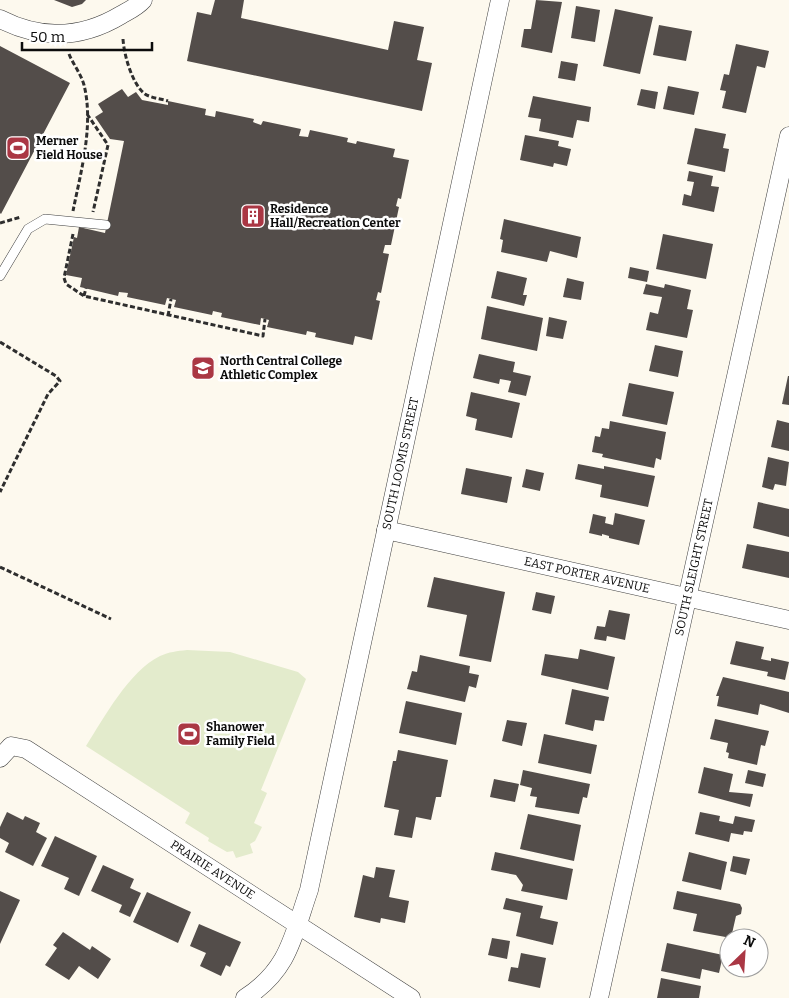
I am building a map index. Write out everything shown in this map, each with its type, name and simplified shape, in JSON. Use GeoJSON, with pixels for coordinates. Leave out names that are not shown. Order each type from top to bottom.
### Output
{"type":"FeatureCollection","features":[{"type":"Feature","properties":{"kind":"street"},"geometry":{"type":"LineString","coordinates":[[0,19],[20,29],[48,35],[80,33],[110,22],[143,0]]}},
{"type":"Feature","properties":{"kind":"street","name":"SOUTH LOOMIS STREET"},"geometry":{"type":"LineString","coordinates":[[245,998],[269,980],[281,966],[289,950],[309,890],[500,0]]}},
{"type":"Feature","properties":{"kind":"street","name":"SOUTH SLEIGHT STREET"},"geometry":{"type":"LineString","coordinates":[[599,998],[789,136]]}},
{"type":"Feature","properties":{"kind":"street","name":"EAST PORTER AVENUE"},"geometry":{"type":"LineString","coordinates":[[386,530],[789,620]]}},
{"type":"Feature","properties":{"kind":"street","name":"PRAIRIE AVENUE"},"geometry":{"type":"LineString","coordinates":[[6,752],[26,748],[411,998]]}},
{"type":"Feature","properties":{"kind":"lane"},"geometry":{"type":"LineString","coordinates":[[0,276],[28,229],[45,219],[106,225]]}},
{"type":"Feature","properties":{"kind":"path"},"geometry":{"type":"LineString","coordinates":[[123,39],[124,56],[145,94],[168,101]]}},
{"type":"Feature","properties":{"kind":"path"},"geometry":{"type":"LineString","coordinates":[[65,211],[75,212],[85,149],[86,114],[83,83],[68,54]]}},
{"type":"Feature","properties":{"kind":"path"},"geometry":{"type":"LineString","coordinates":[[86,114],[108,145],[92,216]]}},
{"type":"Feature","properties":{"kind":"path"},"geometry":{"type":"LineString","coordinates":[[0,222],[24,216]]}},
{"type":"Feature","properties":{"kind":"path"},"geometry":{"type":"LineString","coordinates":[[74,231],[64,278],[66,284],[84,296],[263,336],[265,319]]}},
{"type":"Feature","properties":{"kind":"path"},"geometry":{"type":"LineString","coordinates":[[84,296],[86,288]]}},
{"type":"Feature","properties":{"kind":"path"},"geometry":{"type":"LineString","coordinates":[[168,316],[171,299]]}},
{"type":"Feature","properties":{"kind":"path"},"geometry":{"type":"LineString","coordinates":[[0,342],[56,376],[60,381],[48,394],[0,492]]}},
{"type":"Feature","properties":{"kind":"path"},"geometry":{"type":"LineString","coordinates":[[0,567],[110,619]]}},
{"type":"Feature","properties":{"kind":"green space","name":"Shanower Family Field"},"geometry":{"type":"Polygon","coordinates":[[[187,650],[230,652],[298,672],[306,679],[261,790],[267,793],[254,823],[262,827],[255,841],[250,844],[253,853],[236,858],[233,851],[227,852],[208,841],[209,838],[185,823],[190,813],[86,746],[118,696],[138,672],[160,656],[187,650]]]}},
{"type":"Feature","properties":{"kind":"building"},"geometry":{"type":"Polygon","coordinates":[[[54,0],[86,0],[82,4],[72,7],[54,0]]]}},
{"type":"Feature","properties":{"kind":"building"},"geometry":{"type":"Polygon","coordinates":[[[215,0],[244,0],[241,18],[388,50],[394,21],[424,27],[417,60],[432,63],[422,111],[187,61],[197,12],[211,15],[215,0]]]}},
{"type":"Feature","properties":{"kind":"building"},"geometry":{"type":"Polygon","coordinates":[[[536,0],[562,2],[552,53],[521,47],[524,29],[531,29],[536,0]]]}},
{"type":"Feature","properties":{"kind":"building"},"geometry":{"type":"Polygon","coordinates":[[[576,6],[600,10],[595,42],[571,38],[576,6]]]}},
{"type":"Feature","properties":{"kind":"building"},"geometry":{"type":"Polygon","coordinates":[[[615,9],[653,17],[640,74],[603,66],[615,9]]]}},
{"type":"Feature","properties":{"kind":"building"},"geometry":{"type":"Polygon","coordinates":[[[659,25],[692,31],[686,61],[653,55],[659,25]]]}},
{"type":"Feature","properties":{"kind":"building"},"geometry":{"type":"Polygon","coordinates":[[[736,44],[769,51],[765,68],[757,66],[746,113],[722,108],[726,91],[720,90],[724,74],[729,75],[736,44]]]}},
{"type":"Feature","properties":{"kind":"building","name":"Merner Field House"},"geometry":{"type":"Polygon","coordinates":[[[0,46],[70,83],[1,214],[0,213],[0,46]]]}},
{"type":"Feature","properties":{"kind":"building"},"geometry":{"type":"Polygon","coordinates":[[[561,61],[578,64],[575,81],[558,78],[561,61]]]}},
{"type":"Feature","properties":{"kind":"building"},"geometry":{"type":"Polygon","coordinates":[[[668,86],[699,92],[694,115],[663,109],[668,86]]]}},
{"type":"Feature","properties":{"kind":"building","name":"Residence Hall/Recreation Center"},"geometry":{"type":"Polygon","coordinates":[[[122,89],[128,97],[136,92],[142,100],[168,105],[168,101],[206,109],[205,115],[215,117],[216,111],[254,119],[253,122],[261,125],[263,121],[301,129],[299,136],[308,137],[310,130],[348,138],[347,142],[356,144],[357,141],[395,149],[393,157],[409,160],[401,199],[398,198],[396,206],[399,207],[391,245],[385,245],[383,253],[389,254],[381,293],[378,292],[376,300],[380,301],[372,340],[355,336],[353,345],[315,337],[316,333],[307,331],[306,335],[267,327],[269,320],[261,318],[260,325],[221,317],[222,313],[213,311],[212,315],[174,307],[176,300],[167,298],[165,305],[127,297],[128,293],[119,292],[118,296],[80,287],[82,278],[66,275],[74,237],[77,238],[79,227],[105,233],[124,141],[110,139],[95,117],[103,112],[98,104],[122,89]]]}},
{"type":"Feature","properties":{"kind":"building"},"geometry":{"type":"Polygon","coordinates":[[[641,89],[658,92],[655,109],[637,105],[641,89]]]}},
{"type":"Feature","properties":{"kind":"building"},"geometry":{"type":"Polygon","coordinates":[[[533,96],[591,107],[589,122],[577,120],[573,138],[539,131],[541,119],[528,117],[533,96]]]}},
{"type":"Feature","properties":{"kind":"building"},"geometry":{"type":"Polygon","coordinates":[[[695,128],[726,134],[723,148],[729,149],[725,172],[687,164],[695,128]]]}},
{"type":"Feature","properties":{"kind":"building"},"geometry":{"type":"Polygon","coordinates":[[[525,135],[559,141],[558,146],[571,149],[567,166],[554,163],[553,167],[520,160],[525,135]]]}},
{"type":"Feature","properties":{"kind":"building"},"geometry":{"type":"Polygon","coordinates":[[[689,171],[713,176],[711,186],[719,187],[714,212],[682,205],[684,194],[691,196],[694,182],[687,181],[689,171]]]}},
{"type":"Feature","properties":{"kind":"building"},"geometry":{"type":"Polygon","coordinates":[[[504,219],[581,237],[577,258],[550,251],[547,262],[501,252],[503,240],[500,239],[504,219]]]}},
{"type":"Feature","properties":{"kind":"building"},"geometry":{"type":"Polygon","coordinates":[[[663,234],[713,244],[706,279],[656,269],[663,234]]]}},
{"type":"Feature","properties":{"kind":"building"},"geometry":{"type":"Polygon","coordinates":[[[630,267],[649,271],[647,282],[628,278],[630,267]]]}},
{"type":"Feature","properties":{"kind":"building"},"geometry":{"type":"Polygon","coordinates":[[[497,271],[527,278],[523,295],[527,295],[524,306],[491,298],[497,271]]]}},
{"type":"Feature","properties":{"kind":"building"},"geometry":{"type":"Polygon","coordinates":[[[567,278],[584,282],[581,300],[563,297],[567,278]]]}},
{"type":"Feature","properties":{"kind":"building"},"geometry":{"type":"Polygon","coordinates":[[[646,284],[664,288],[665,284],[691,290],[687,309],[693,310],[687,338],[646,330],[650,312],[658,314],[662,297],[643,294],[646,284]]]}},
{"type":"Feature","properties":{"kind":"building"},"geometry":{"type":"Polygon","coordinates":[[[487,306],[543,318],[537,351],[481,339],[487,306]]]}},
{"type":"Feature","properties":{"kind":"building"},"geometry":{"type":"Polygon","coordinates":[[[549,317],[567,321],[563,339],[546,336],[549,317]]]}},
{"type":"Feature","properties":{"kind":"building"},"geometry":{"type":"Polygon","coordinates":[[[655,345],[683,351],[678,377],[649,371],[655,345]]]}},
{"type":"Feature","properties":{"kind":"building"},"geometry":{"type":"Polygon","coordinates":[[[479,354],[515,362],[513,372],[531,376],[526,396],[508,392],[511,381],[500,379],[499,384],[473,378],[479,354]]]}},
{"type":"Feature","properties":{"kind":"building"},"geometry":{"type":"Polygon","coordinates":[[[789,376],[789,405],[782,404],[789,376]]]}},
{"type":"Feature","properties":{"kind":"building"},"geometry":{"type":"Polygon","coordinates":[[[629,383],[674,392],[667,425],[622,416],[629,383]]]}},
{"type":"Feature","properties":{"kind":"building"},"geometry":{"type":"Polygon","coordinates":[[[471,392],[520,403],[512,438],[475,430],[477,419],[466,416],[471,392]]]}},
{"type":"Feature","properties":{"kind":"building"},"geometry":{"type":"Polygon","coordinates":[[[777,420],[789,423],[789,451],[771,447],[777,420]]]}},
{"type":"Feature","properties":{"kind":"building"},"geometry":{"type":"Polygon","coordinates":[[[610,421],[666,432],[661,460],[656,458],[654,468],[602,457],[603,454],[592,452],[595,436],[600,437],[602,428],[609,429],[610,421]]]}},
{"type":"Feature","properties":{"kind":"building"},"geometry":{"type":"Polygon","coordinates":[[[768,457],[789,462],[786,486],[775,484],[773,490],[762,487],[768,457]]]}},
{"type":"Feature","properties":{"kind":"building"},"geometry":{"type":"Polygon","coordinates":[[[578,464],[604,469],[604,466],[655,476],[648,507],[600,497],[602,485],[575,479],[578,464]]]}},
{"type":"Feature","properties":{"kind":"building"},"geometry":{"type":"Polygon","coordinates":[[[466,468],[512,477],[507,503],[461,494],[466,468]]]}},
{"type":"Feature","properties":{"kind":"building"},"geometry":{"type":"Polygon","coordinates":[[[526,469],[544,473],[540,491],[522,487],[526,469]]]}},
{"type":"Feature","properties":{"kind":"building"},"geometry":{"type":"Polygon","coordinates":[[[758,502],[789,509],[789,537],[753,528],[758,502]]]}},
{"type":"Feature","properties":{"kind":"building"},"geometry":{"type":"Polygon","coordinates":[[[615,513],[645,520],[639,545],[609,538],[609,536],[602,534],[602,536],[589,533],[593,514],[606,517],[605,523],[613,525],[615,513]]]}},
{"type":"Feature","properties":{"kind":"building"},"geometry":{"type":"Polygon","coordinates":[[[747,544],[789,552],[789,578],[742,568],[747,544]]]}},
{"type":"Feature","properties":{"kind":"building"},"geometry":{"type":"Polygon","coordinates":[[[434,577],[505,592],[491,662],[459,656],[467,615],[427,607],[434,577]]]}},
{"type":"Feature","properties":{"kind":"building"},"geometry":{"type":"Polygon","coordinates":[[[536,592],[555,596],[551,614],[532,610],[536,592]]]}},
{"type":"Feature","properties":{"kind":"building"},"geometry":{"type":"Polygon","coordinates":[[[609,610],[630,614],[625,640],[607,636],[606,641],[594,639],[597,626],[605,627],[609,610]]]}},
{"type":"Feature","properties":{"kind":"building"},"geometry":{"type":"Polygon","coordinates":[[[736,641],[764,647],[761,659],[771,661],[771,658],[789,662],[785,680],[767,676],[768,672],[730,664],[736,641]]]}},
{"type":"Feature","properties":{"kind":"building"},"geometry":{"type":"Polygon","coordinates":[[[580,649],[615,657],[608,690],[541,675],[545,654],[578,659],[580,649]]]}},
{"type":"Feature","properties":{"kind":"building"},"geometry":{"type":"Polygon","coordinates":[[[420,655],[470,666],[469,673],[479,675],[476,688],[469,686],[465,702],[407,689],[412,671],[417,672],[420,655]]]}},
{"type":"Feature","properties":{"kind":"building"},"geometry":{"type":"Polygon","coordinates":[[[723,677],[789,692],[789,713],[760,704],[758,715],[717,706],[719,696],[716,696],[723,677]]]}},
{"type":"Feature","properties":{"kind":"building"},"geometry":{"type":"Polygon","coordinates":[[[572,689],[609,697],[604,721],[595,720],[593,731],[565,724],[572,689]]]}},
{"type":"Feature","properties":{"kind":"building"},"geometry":{"type":"Polygon","coordinates":[[[406,701],[462,713],[456,745],[399,733],[406,701]]]}},
{"type":"Feature","properties":{"kind":"building"},"geometry":{"type":"Polygon","coordinates":[[[715,719],[769,731],[765,746],[761,745],[757,765],[728,758],[729,753],[726,752],[728,743],[710,739],[715,719]]]}},
{"type":"Feature","properties":{"kind":"building"},"geometry":{"type":"Polygon","coordinates":[[[507,720],[527,723],[522,746],[502,741],[507,720]]]}},
{"type":"Feature","properties":{"kind":"building"},"geometry":{"type":"Polygon","coordinates":[[[544,734],[597,745],[591,774],[538,763],[544,734]]]}},
{"type":"Feature","properties":{"kind":"building"},"geometry":{"type":"Polygon","coordinates":[[[398,750],[448,760],[441,797],[436,797],[431,820],[416,817],[412,838],[394,835],[399,810],[384,807],[393,761],[396,761],[398,750]]]}},
{"type":"Feature","properties":{"kind":"building"},"geometry":{"type":"Polygon","coordinates":[[[704,767],[733,774],[729,792],[753,794],[750,807],[698,793],[704,767]]]}},
{"type":"Feature","properties":{"kind":"building"},"geometry":{"type":"Polygon","coordinates":[[[523,770],[590,784],[587,798],[583,797],[579,814],[535,807],[537,797],[530,796],[532,788],[520,785],[523,770]]]}},
{"type":"Feature","properties":{"kind":"building"},"geometry":{"type":"Polygon","coordinates":[[[748,770],[766,774],[763,787],[745,783],[748,770]]]}},
{"type":"Feature","properties":{"kind":"building"},"geometry":{"type":"Polygon","coordinates":[[[494,779],[519,784],[515,802],[490,797],[494,779]]]}},
{"type":"Feature","properties":{"kind":"building"},"geometry":{"type":"Polygon","coordinates":[[[7,812],[23,820],[25,816],[40,823],[36,832],[47,838],[33,866],[5,852],[9,843],[0,838],[0,827],[7,812]]]}},
{"type":"Feature","properties":{"kind":"building"},"geometry":{"type":"Polygon","coordinates":[[[700,812],[720,816],[719,821],[733,824],[735,816],[755,820],[752,832],[744,831],[743,835],[731,833],[729,842],[695,834],[700,812]]]}},
{"type":"Feature","properties":{"kind":"building"},"geometry":{"type":"Polygon","coordinates":[[[528,814],[581,825],[574,861],[520,849],[528,814]]]}},
{"type":"Feature","properties":{"kind":"building"},"geometry":{"type":"Polygon","coordinates":[[[55,836],[97,856],[79,896],[64,889],[69,878],[41,866],[55,836]]]}},
{"type":"Feature","properties":{"kind":"building"},"geometry":{"type":"Polygon","coordinates":[[[495,852],[573,869],[567,900],[521,891],[523,885],[516,875],[491,870],[495,852]]]}},
{"type":"Feature","properties":{"kind":"building"},"geometry":{"type":"Polygon","coordinates":[[[689,852],[727,862],[721,890],[682,881],[689,852]]]}},
{"type":"Feature","properties":{"kind":"building"},"geometry":{"type":"Polygon","coordinates":[[[733,856],[750,859],[746,875],[730,871],[733,856]]]}},
{"type":"Feature","properties":{"kind":"building"},"geometry":{"type":"Polygon","coordinates":[[[103,865],[134,879],[130,888],[141,893],[130,917],[119,912],[122,905],[91,891],[103,865]]]}},
{"type":"Feature","properties":{"kind":"building"},"geometry":{"type":"Polygon","coordinates":[[[376,867],[395,870],[389,897],[409,901],[405,923],[381,918],[380,923],[354,917],[363,875],[374,878],[376,867]]]}},
{"type":"Feature","properties":{"kind":"building"},"geometry":{"type":"Polygon","coordinates":[[[0,891],[20,900],[0,944],[0,891]]]}},
{"type":"Feature","properties":{"kind":"building"},"geometry":{"type":"Polygon","coordinates":[[[677,891],[740,904],[742,908],[741,914],[736,916],[733,928],[719,928],[719,936],[693,931],[697,914],[673,909],[677,891]]]}},
{"type":"Feature","properties":{"kind":"building"},"geometry":{"type":"Polygon","coordinates":[[[147,892],[191,912],[178,943],[133,922],[147,892]]]}},
{"type":"Feature","properties":{"kind":"building"},"geometry":{"type":"Polygon","coordinates":[[[506,898],[543,906],[540,918],[558,922],[553,945],[516,936],[521,913],[503,909],[506,898]]]}},
{"type":"Feature","properties":{"kind":"building"},"geometry":{"type":"Polygon","coordinates":[[[199,924],[241,942],[230,967],[226,965],[221,976],[200,966],[206,953],[190,946],[199,924]]]}},
{"type":"Feature","properties":{"kind":"building"},"geometry":{"type":"Polygon","coordinates":[[[63,932],[90,950],[92,946],[111,959],[98,979],[79,966],[69,980],[45,965],[57,948],[53,945],[63,932]]]}},
{"type":"Feature","properties":{"kind":"building"},"geometry":{"type":"Polygon","coordinates":[[[492,938],[510,941],[507,959],[488,955],[492,938]]]}},
{"type":"Feature","properties":{"kind":"building"},"geometry":{"type":"Polygon","coordinates":[[[667,943],[719,954],[719,973],[702,969],[700,979],[661,971],[667,943]]]}},
{"type":"Feature","properties":{"kind":"building"},"geometry":{"type":"Polygon","coordinates":[[[521,953],[546,958],[540,988],[508,981],[511,967],[518,968],[521,953]]]}},
{"type":"Feature","properties":{"kind":"building"},"geometry":{"type":"Polygon","coordinates":[[[661,978],[701,986],[699,998],[657,998],[661,978]]]}},
{"type":"Feature","properties":{"kind":"place","name":"Merner Field House"},"geometry":{"type":"Point","coordinates":[18,148]}},
{"type":"Feature","properties":{"kind":"place","name":"Residence Hall/Recreation Center"},"geometry":{"type":"Point","coordinates":[253,216]}},
{"type":"Feature","properties":{"kind":"place","name":"North Central College Athletic Complex"},"geometry":{"type":"Point","coordinates":[203,368]}},
{"type":"Feature","properties":{"kind":"place","name":"Shanower Family Field"},"geometry":{"type":"Point","coordinates":[189,734]}}]}
